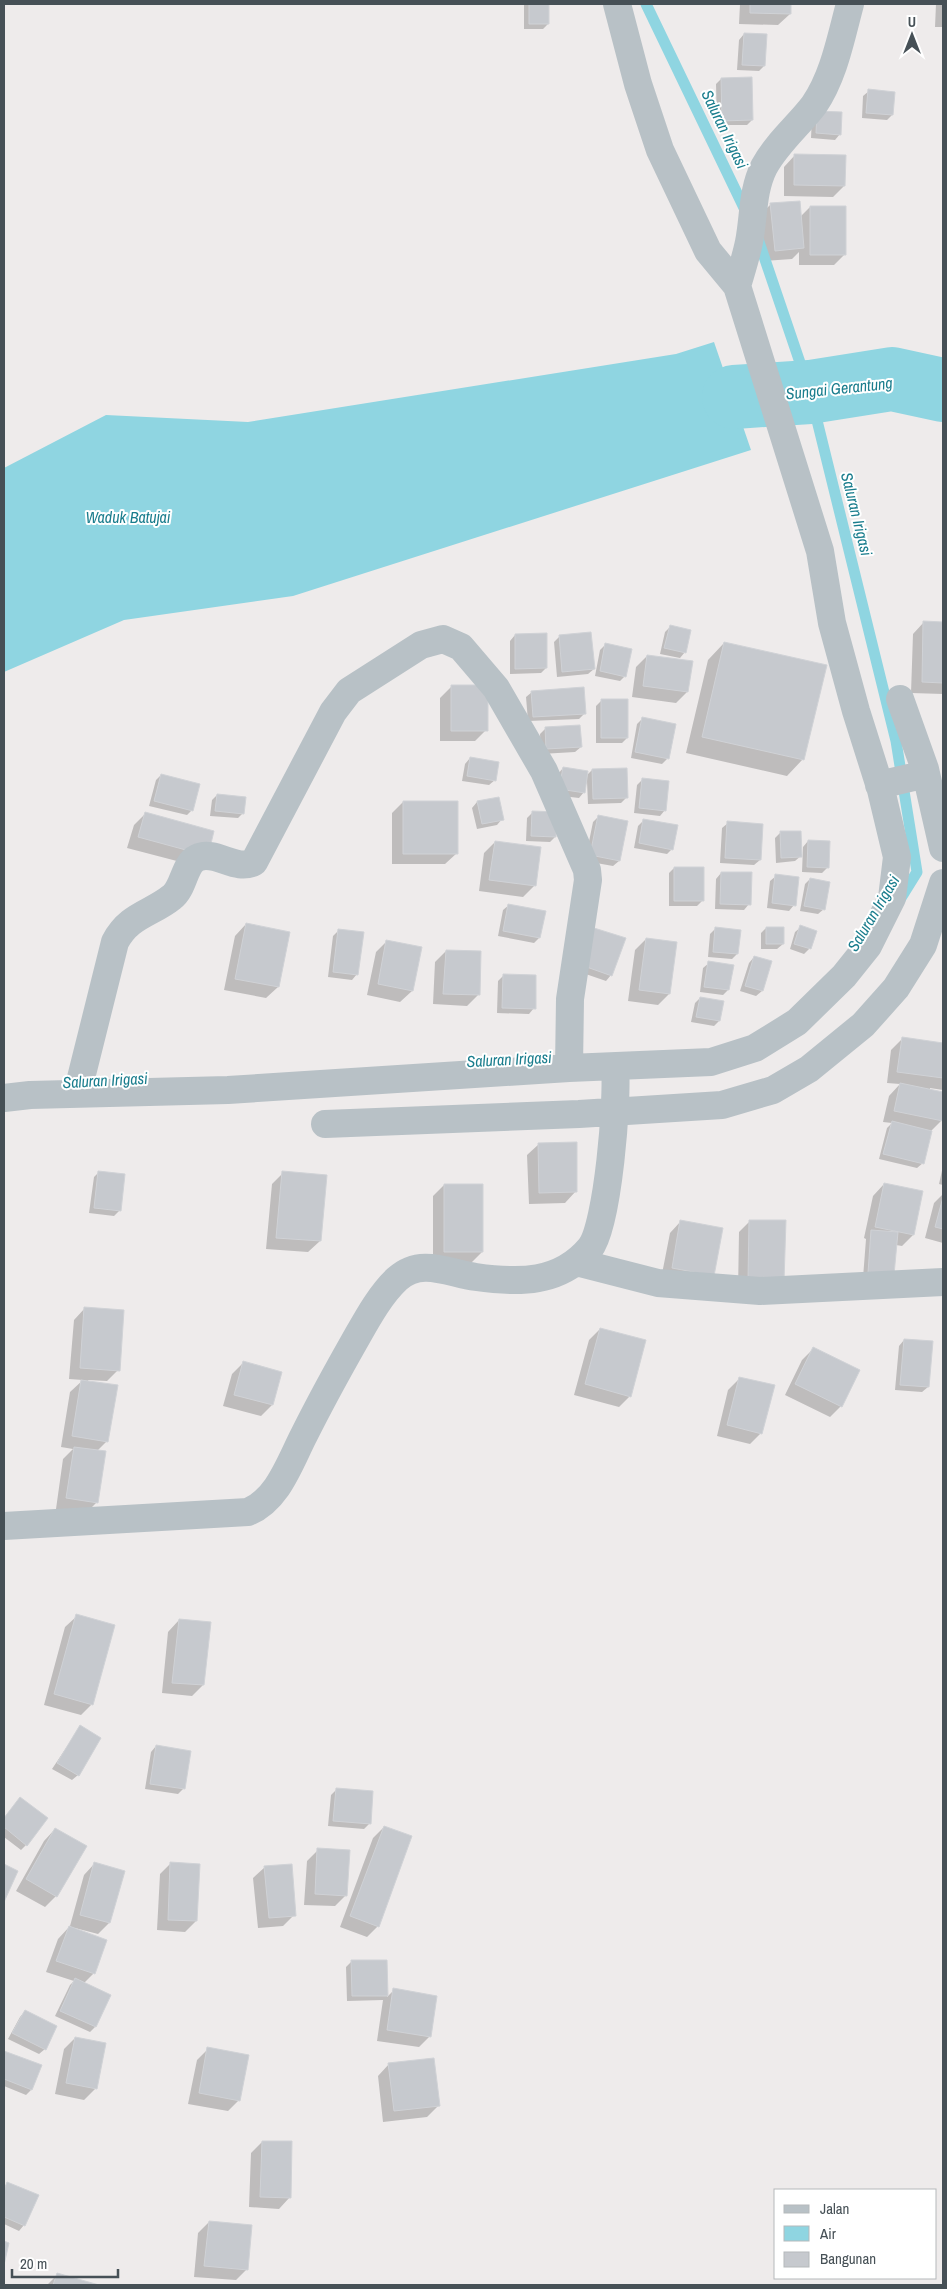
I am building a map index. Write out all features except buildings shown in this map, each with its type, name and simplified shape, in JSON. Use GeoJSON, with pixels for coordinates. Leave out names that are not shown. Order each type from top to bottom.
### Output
{"type":"FeatureCollection","features":[{"type":"Feature","properties":{"kind":"street"},"geometry":{"type":"LineString","coordinates":[[4,1098],[228,1090],[569,1068],[616,1070],[711,1062],[735,1056],[755,1048],[797,1022],[844,976],[868,946],[892,898],[897,857],[884,784],[856,711],[835,632],[820,551],[739,295],[708,251],[660,150],[638,84],[617,4]]}},
{"type":"Feature","properties":{"kind":"street"},"geometry":{"type":"LineString","coordinates":[[739,295],[749,241],[753,202],[767,163],[782,141],[820,95],[833,64],[850,4]]}},
{"type":"Feature","properties":{"kind":"street"},"geometry":{"type":"LineString","coordinates":[[77,1094],[116,942],[126,924],[173,897],[190,865],[197,858],[207,857],[244,865],[254,862],[333,712],[349,691],[421,645],[443,640],[461,646],[496,688],[544,771],[587,870],[588,880],[570,999],[569,1068]]}},
{"type":"Feature","properties":{"kind":"street"},"geometry":{"type":"LineString","coordinates":[[900,699],[943,848]]}},
{"type":"Feature","properties":{"kind":"street"},"geometry":{"type":"LineString","coordinates":[[884,784],[921,775]]}},
{"type":"Feature","properties":{"kind":"street"},"geometry":{"type":"LineString","coordinates":[[325,1124],[616,1107],[722,1105],[773,1090],[809,1069],[863,1025],[896,988],[923,945],[943,882]]}},
{"type":"Feature","properties":{"kind":"street"},"geometry":{"type":"LineString","coordinates":[[4,1526],[248,1512],[255,1509],[267,1500],[279,1484],[329,1386],[366,1321],[396,1280],[417,1269],[435,1267],[475,1277],[531,1280],[559,1274],[576,1262],[591,1247],[603,1212],[616,1107],[616,1070]]}},
{"type":"Feature","properties":{"kind":"street"},"geometry":{"type":"LineString","coordinates":[[576,1262],[658,1282],[760,1291],[943,1282]]}},
{"type":"Feature","properties":{"kind":"water","name":"Waduk Batujai"},"geometry":{"type":"Polygon","coordinates":[[[714,342],[751,450],[293,596],[124,620],[4,672],[4,468],[106,415],[248,422],[676,354],[714,342]]]}},
{"type":"Feature","properties":{"kind":"waterway","name":"Saluran Irigasi"},"geometry":{"type":"LineString","coordinates":[[646,4],[747,214]]}},
{"type":"Feature","properties":{"kind":"waterway","name":"Saluran Irigasi"},"geometry":{"type":"LineString","coordinates":[[756,233],[810,392],[896,741],[917,872],[899,901]]}},
{"type":"Feature","properties":{"kind":"waterway","name":"Sungai Gerantung"},"geometry":{"type":"LineString","coordinates":[[734,397],[810,392],[892,379],[943,390]]}}]}
